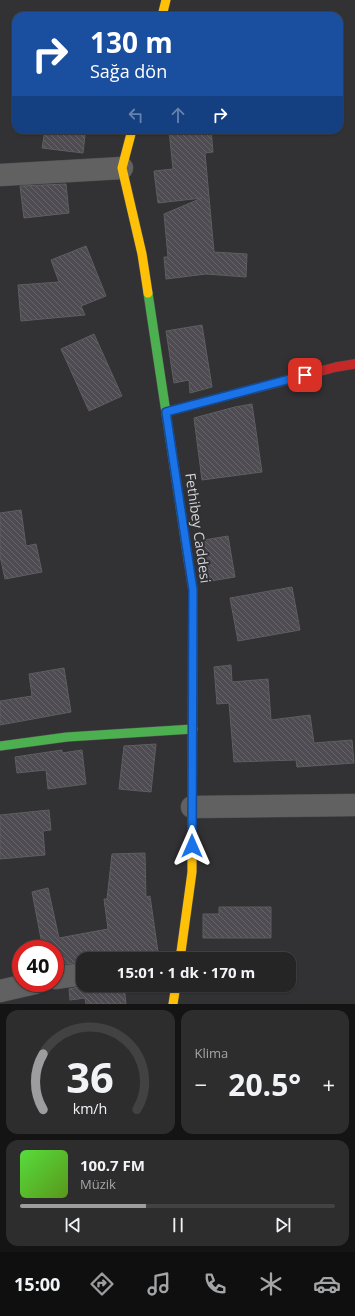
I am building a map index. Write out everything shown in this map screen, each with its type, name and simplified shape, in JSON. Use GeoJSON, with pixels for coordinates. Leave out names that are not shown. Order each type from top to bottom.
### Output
{"type":"FeatureCollection","features":[{"type":"Feature","properties":{"kind":"street"},"geometry":{"type":"LineString","coordinates":[[163,12],[166,0]]}},
{"type":"Feature","properties":{"kind":"street","name":"Fethibey Caddesi"},"geometry":{"type":"LineString","coordinates":[[131,134],[122,168],[142,254],[193,590],[192,872],[181,952]]}},
{"type":"Feature","properties":{"kind":"street"},"geometry":{"type":"LineString","coordinates":[[0,175],[122,168]]}},
{"type":"Feature","properties":{"kind":"street"},"geometry":{"type":"LineString","coordinates":[[166,412],[336,367],[355,364]]}},
{"type":"Feature","properties":{"kind":"street"},"geometry":{"type":"LineString","coordinates":[[0,746],[67,737],[192,729]]}},
{"type":"Feature","properties":{"kind":"street"},"geometry":{"type":"LineString","coordinates":[[192,807],[355,805]]}},
{"type":"Feature","properties":{"kind":"street"},"geometry":{"type":"LineString","coordinates":[[64,977],[76,975]]}},
{"type":"Feature","properties":{"kind":"street"},"geometry":{"type":"LineString","coordinates":[[0,991],[12,988]]}},
{"type":"Feature","properties":{"kind":"street"},"geometry":{"type":"LineString","coordinates":[[173,1004],[175,992]]}},
{"type":"Feature","properties":{"kind":"building"},"geometry":{"type":"Polygon","coordinates":[[[44,134],[85,135],[83,153],[42,148],[44,134]]]}},
{"type":"Feature","properties":{"kind":"building"},"geometry":{"type":"Polygon","coordinates":[[[169,134],[211,134],[213,152],[205,153],[214,252],[247,254],[246,277],[206,274],[166,279],[164,257],[168,257],[164,214],[202,198],[158,203],[154,171],[173,169],[169,134]]]}},
{"type":"Feature","properties":{"kind":"building"},"geometry":{"type":"Polygon","coordinates":[[[66,184],[69,213],[24,218],[20,186],[66,184]]]}},
{"type":"Feature","properties":{"kind":"building"},"geometry":{"type":"Polygon","coordinates":[[[86,246],[106,296],[81,306],[85,315],[21,321],[18,285],[59,282],[51,260],[86,246]]]}},
{"type":"Feature","properties":{"kind":"building"},"geometry":{"type":"Polygon","coordinates":[[[202,325],[212,387],[190,393],[189,380],[174,383],[166,331],[202,325]]]}},
{"type":"Feature","properties":{"kind":"building"},"geometry":{"type":"Polygon","coordinates":[[[94,334],[122,396],[89,411],[61,349],[94,334]]]}},
{"type":"Feature","properties":{"kind":"building"},"geometry":{"type":"Polygon","coordinates":[[[252,404],[262,472],[202,480],[194,418],[252,404]]]}},
{"type":"Feature","properties":{"kind":"building"},"geometry":{"type":"Polygon","coordinates":[[[21,510],[26,546],[36,544],[42,572],[5,579],[0,556],[0,513],[21,510]]]}},
{"type":"Feature","properties":{"kind":"building"},"geometry":{"type":"Polygon","coordinates":[[[228,536],[235,577],[204,582],[198,541],[228,536]]]}},
{"type":"Feature","properties":{"kind":"building"},"geometry":{"type":"Polygon","coordinates":[[[292,587],[300,630],[238,641],[230,598],[292,587]]]}},
{"type":"Feature","properties":{"kind":"building"},"geometry":{"type":"Polygon","coordinates":[[[231,665],[232,682],[268,679],[271,720],[310,715],[314,743],[352,740],[354,763],[297,767],[296,760],[234,762],[229,703],[217,704],[214,667],[231,665]]]}},
{"type":"Feature","properties":{"kind":"building"},"geometry":{"type":"Polygon","coordinates":[[[64,668],[71,712],[0,725],[0,701],[32,696],[29,674],[64,668]]]}},
{"type":"Feature","properties":{"kind":"building"},"geometry":{"type":"Polygon","coordinates":[[[156,744],[151,792],[119,789],[124,746],[156,744]]]}},
{"type":"Feature","properties":{"kind":"building"},"geometry":{"type":"Polygon","coordinates":[[[62,750],[62,753],[82,750],[86,784],[48,789],[46,770],[17,773],[15,757],[62,750]]]}},
{"type":"Feature","properties":{"kind":"building"},"geometry":{"type":"Polygon","coordinates":[[[49,810],[51,830],[43,831],[45,855],[0,859],[0,815],[49,810]]]}},
{"type":"Feature","properties":{"kind":"building"},"geometry":{"type":"Polygon","coordinates":[[[145,853],[146,897],[150,896],[158,952],[76,952],[76,963],[64,964],[64,940],[41,940],[32,892],[48,888],[59,938],[108,929],[104,899],[107,899],[112,854],[145,853]]]}},
{"type":"Feature","properties":{"kind":"building"},"geometry":{"type":"Polygon","coordinates":[[[219,907],[271,907],[271,938],[203,938],[203,914],[219,914],[219,907]]]}},
{"type":"Feature","properties":{"kind":"building"},"geometry":{"type":"Polygon","coordinates":[[[76,988],[76,992],[125,992],[126,1004],[86,1004],[85,998],[70,1000],[69,989],[76,988]]]}},
{"type":"Feature","properties":{"kind":"traffic: fast"},"geometry":{"type":"LineString","coordinates":[[148,293],[189,565]]}},
{"type":"Feature","properties":{"kind":"traffic: fast"},"geometry":{"type":"LineString","coordinates":[[0,746],[67,737],[193,729]]}},
{"type":"Feature","properties":{"kind":"traffic: slow"},"geometry":{"type":"LineString","coordinates":[[163,12],[166,0]]}},
{"type":"Feature","properties":{"kind":"traffic: slow"},"geometry":{"type":"LineString","coordinates":[[131,134],[122,168],[142,254],[148,293]]}},
{"type":"Feature","properties":{"kind":"traffic: slow"},"geometry":{"type":"LineString","coordinates":[[181,952],[192,872],[192,818]]}},
{"type":"Feature","properties":{"kind":"traffic: slow"},"geometry":{"type":"LineString","coordinates":[[173,1004],[175,992]]}},
{"type":"Feature","properties":{"kind":"traffic: jam"},"geometry":{"type":"LineString","coordinates":[[166,412],[336,367],[355,364]]}},
{"type":"Feature","properties":{"kind":"traffic: jam"},"geometry":{"type":"LineString","coordinates":[[189,565],[193,590],[192,818]]}},
{"type":"Feature","properties":{"kind":"route"},"geometry":{"type":"LineString","coordinates":[[192,846],[193,590],[166,412],[305,375]]}}]}
